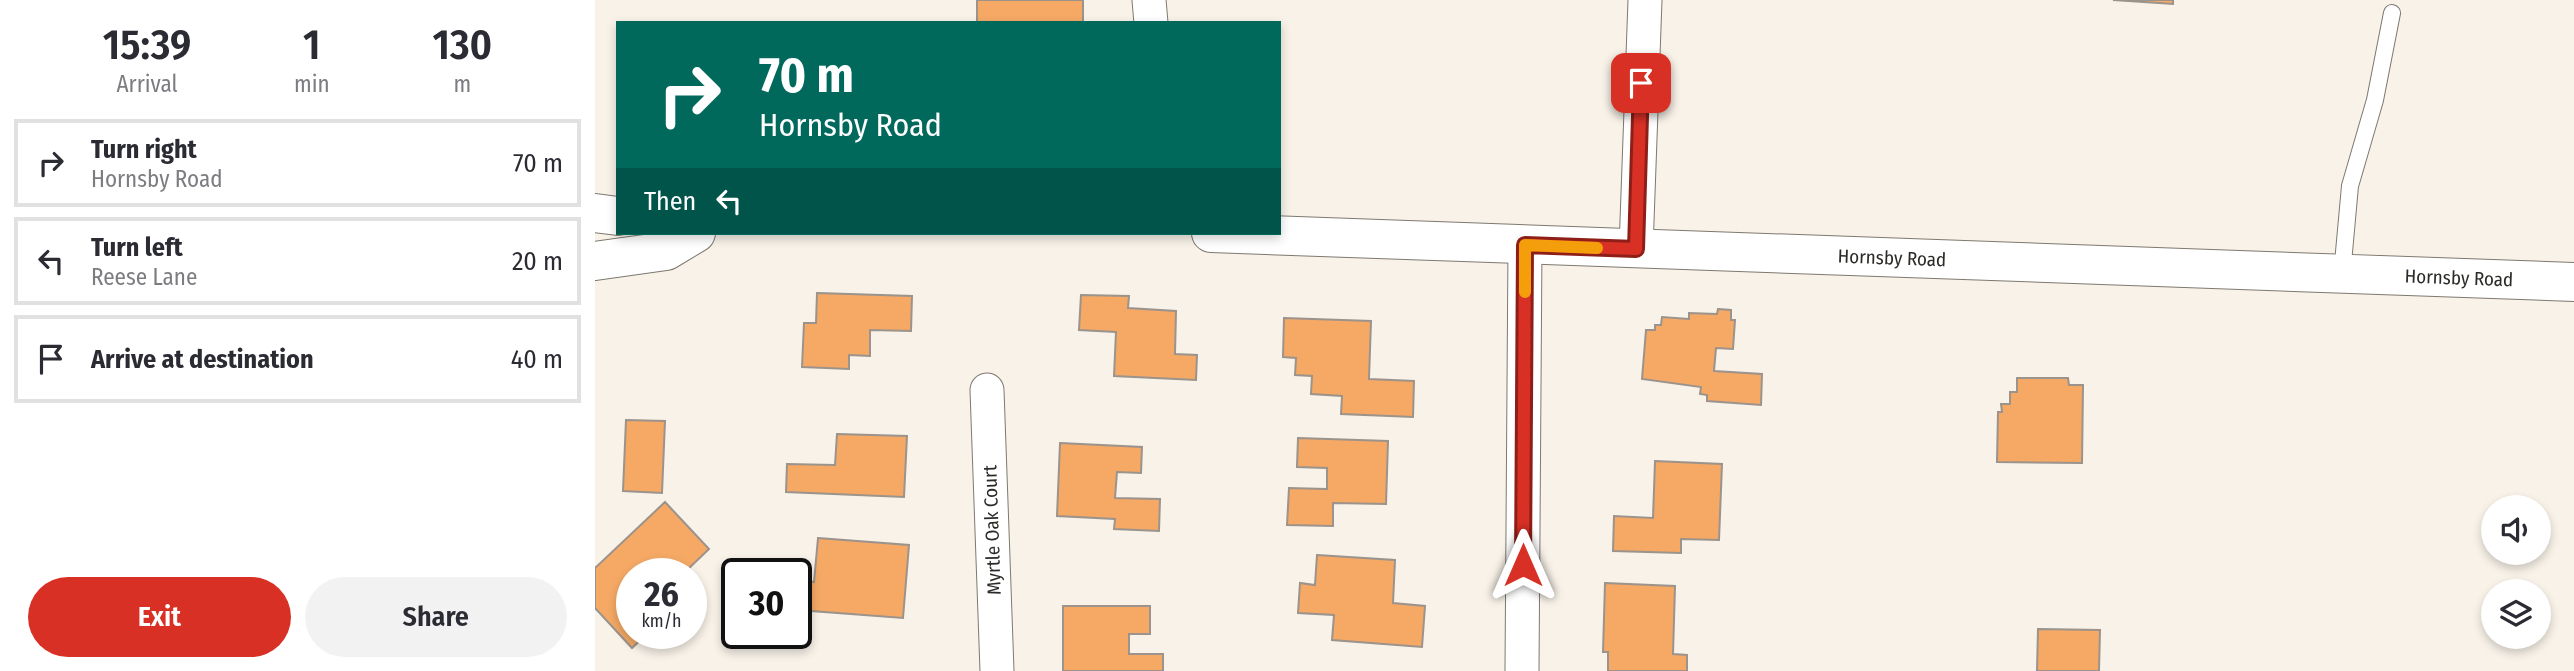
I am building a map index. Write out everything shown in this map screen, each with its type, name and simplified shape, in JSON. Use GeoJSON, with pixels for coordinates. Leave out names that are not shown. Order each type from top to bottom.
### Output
{"type":"FeatureCollection","features":[{"type":"Feature","properties":{"kind":"street"},"geometry":{"type":"LineString","coordinates":[[1149,0],[1151,21]]}},
{"type":"Feature","properties":{"kind":"street"},"geometry":{"type":"LineString","coordinates":[[1636,249],[1644,0]]}},
{"type":"Feature","properties":{"kind":"street"},"geometry":{"type":"LineString","coordinates":[[595,213],[616,216]]}},
{"type":"Feature","properties":{"kind":"street"},"geometry":{"type":"LineString","coordinates":[[595,261],[666,251],[692,235]]}},
{"type":"Feature","properties":{"kind":"street","name":"Hornsby Road"},"geometry":{"type":"LineString","coordinates":[[1263,235],[2574,282]]}},
{"type":"Feature","properties":{"kind":"street"},"geometry":{"type":"LineString","coordinates":[[1522,671],[1525,245]]}},
{"type":"Feature","properties":{"kind":"street","name":"Myrtle Oak Court"},"geometry":{"type":"LineString","coordinates":[[987,390],[997,671]]}},
{"type":"Feature","properties":{"kind":"lane"},"geometry":{"type":"LineString","coordinates":[[2341,274],[2350,186],[2375,100],[2392,13]]}},
{"type":"Feature","properties":{"kind":"building"},"geometry":{"type":"Polygon","coordinates":[[[977,0],[1083,0],[1083,21],[977,21],[977,0]]]}},
{"type":"Feature","properties":{"kind":"building"},"geometry":{"type":"Polygon","coordinates":[[[2113,0],[2173,0],[2173,4],[2113,0]]]}},
{"type":"Feature","properties":{"kind":"building"},"geometry":{"type":"Polygon","coordinates":[[[817,293],[912,296],[911,331],[870,330],[870,356],[849,355],[849,369],[802,367],[804,323],[816,323],[817,293]]]}},
{"type":"Feature","properties":{"kind":"building"},"geometry":{"type":"Polygon","coordinates":[[[1081,295],[1129,296],[1128,308],[1176,311],[1175,354],[1197,355],[1196,380],[1114,376],[1116,332],[1079,330],[1081,295]]]}},
{"type":"Feature","properties":{"kind":"building"},"geometry":{"type":"Polygon","coordinates":[[[1718,309],[1731,310],[1731,320],[1735,320],[1733,349],[1716,348],[1714,371],[1762,374],[1761,405],[1707,401],[1707,395],[1700,394],[1701,387],[1642,379],[1646,330],[1655,330],[1655,325],[1661,325],[1662,317],[1689,319],[1689,313],[1717,314],[1718,309]]]}},
{"type":"Feature","properties":{"kind":"building"},"geometry":{"type":"Polygon","coordinates":[[[1284,318],[1371,321],[1369,379],[1414,381],[1413,417],[1341,414],[1342,396],[1311,394],[1312,376],[1295,375],[1296,358],[1283,357],[1284,318]]]}},
{"type":"Feature","properties":{"kind":"building"},"geometry":{"type":"Polygon","coordinates":[[[2017,378],[2068,378],[2069,385],[2083,385],[2082,463],[1997,462],[1998,412],[2002,412],[2001,404],[2010,404],[2010,392],[2017,392],[2017,378]]]}},
{"type":"Feature","properties":{"kind":"building"},"geometry":{"type":"Polygon","coordinates":[[[626,420],[665,421],[662,493],[623,491],[626,420]]]}},
{"type":"Feature","properties":{"kind":"building"},"geometry":{"type":"Polygon","coordinates":[[[837,434],[907,436],[904,497],[786,492],[787,464],[835,465],[837,434]]]}},
{"type":"Feature","properties":{"kind":"building"},"geometry":{"type":"Polygon","coordinates":[[[1298,438],[1388,441],[1386,504],[1333,503],[1333,526],[1287,525],[1289,488],[1327,489],[1327,468],[1297,467],[1298,438]]]}},
{"type":"Feature","properties":{"kind":"building"},"geometry":{"type":"Polygon","coordinates":[[[1060,443],[1142,447],[1141,473],[1117,472],[1115,498],[1160,499],[1159,531],[1114,529],[1115,519],[1057,516],[1060,443]]]}},
{"type":"Feature","properties":{"kind":"building"},"geometry":{"type":"Polygon","coordinates":[[[1655,461],[1722,464],[1719,540],[1681,539],[1681,553],[1613,551],[1614,516],[1653,518],[1655,461]]]}},
{"type":"Feature","properties":{"kind":"building"},"geometry":{"type":"Polygon","coordinates":[[[665,502],[709,549],[700,558],[616,558],[616,631],[595,608],[595,568],[665,502]]]}},
{"type":"Feature","properties":{"kind":"building"},"geometry":{"type":"Polygon","coordinates":[[[818,538],[909,545],[903,618],[812,611],[818,538]]]}},
{"type":"Feature","properties":{"kind":"building"},"geometry":{"type":"Polygon","coordinates":[[[1317,555],[1395,560],[1393,603],[1425,606],[1422,647],[1332,640],[1334,615],[1298,613],[1300,583],[1315,585],[1317,555]]]}},
{"type":"Feature","properties":{"kind":"building"},"geometry":{"type":"Polygon","coordinates":[[[1605,583],[1675,586],[1673,654],[1687,655],[1687,671],[1608,671],[1608,652],[1603,652],[1605,583]]]}},
{"type":"Feature","properties":{"kind":"building"},"geometry":{"type":"Polygon","coordinates":[[[1063,606],[1150,606],[1150,634],[1129,634],[1129,654],[1163,654],[1163,671],[1063,671],[1063,606]]]}},
{"type":"Feature","properties":{"kind":"building"},"geometry":{"type":"Polygon","coordinates":[[[2038,629],[2100,630],[2099,671],[2037,671],[2038,629]]]}},
{"type":"Feature","properties":{"kind":"slow traffic"},"geometry":{"type":"LineString","coordinates":[[1525,292],[1525,245],[1597,248]]}},
{"type":"Feature","properties":{"kind":"route"},"geometry":{"type":"LineString","coordinates":[[1523,565],[1525,245],[1636,249],[1641,83]]}}]}
